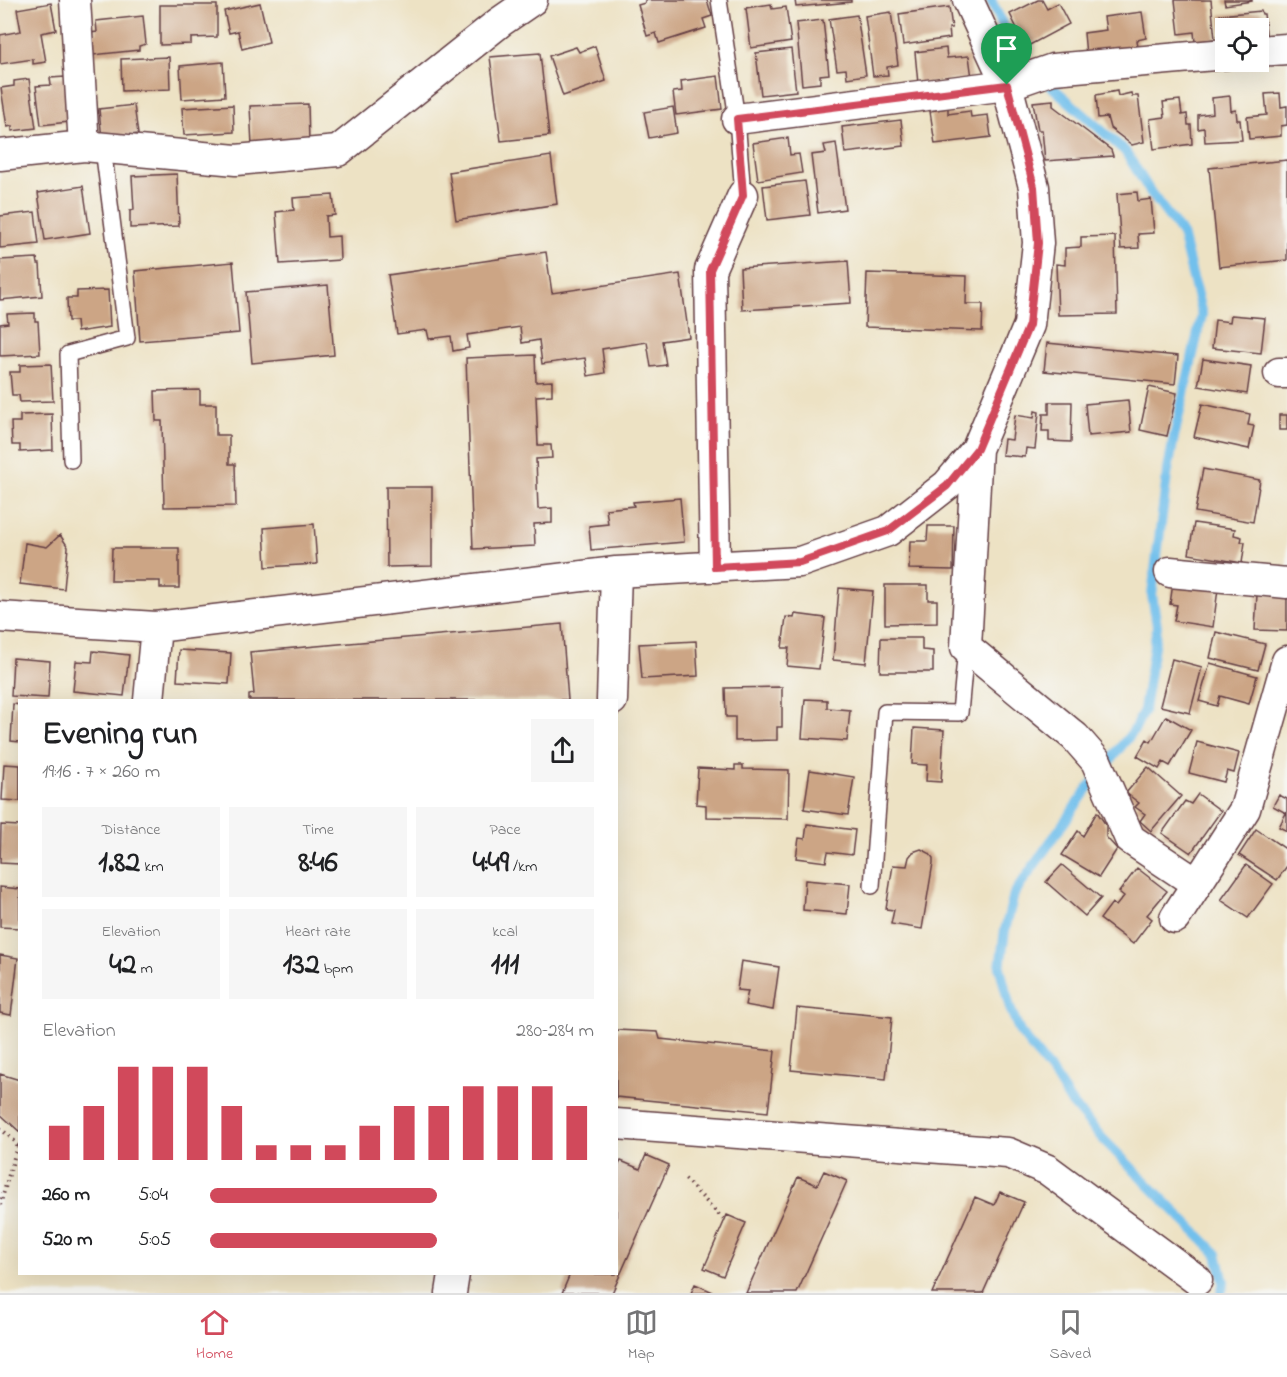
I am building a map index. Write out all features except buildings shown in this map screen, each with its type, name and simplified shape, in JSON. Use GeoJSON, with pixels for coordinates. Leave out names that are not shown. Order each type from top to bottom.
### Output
{"type":"FeatureCollection","features":[{"type":"Feature","properties":{"kind":"street"},"geometry":{"type":"LineString","coordinates":[[75,0],[94,147]]}},
{"type":"Feature","properties":{"kind":"street"},"geometry":{"type":"LineString","coordinates":[[0,155],[94,147],[236,160],[338,151],[500,22],[532,0]]}},
{"type":"Feature","properties":{"kind":"street"},"geometry":{"type":"LineString","coordinates":[[0,623],[156,627],[616,572],[800,562],[888,531],[947,486],[977,449],[1029,325],[1038,243],[1034,187],[1007,85],[968,0]]}},
{"type":"Feature","properties":{"kind":"street"},"geometry":{"type":"LineString","coordinates":[[1269,50],[1287,49]]}},
{"type":"Feature","properties":{"kind":"street"},"geometry":{"type":"LineString","coordinates":[[737,119],[1007,85],[1053,69],[1215,55]]}},
{"type":"Feature","properties":{"kind":"street"},"geometry":{"type":"LineString","coordinates":[[715,567],[710,270],[743,195]]}},
{"type":"Feature","properties":{"kind":"street"},"geometry":{"type":"LineString","coordinates":[[977,449],[966,647],[1075,737],[1096,761],[1130,839],[1196,883]]}},
{"type":"Feature","properties":{"kind":"street"},"geometry":{"type":"LineString","coordinates":[[612,699],[616,572]]}},
{"type":"Feature","properties":{"kind":"street"},"geometry":{"type":"LineString","coordinates":[[1170,572],[1287,583]]}},
{"type":"Feature","properties":{"kind":"street"},"geometry":{"type":"LineString","coordinates":[[149,699],[156,627]]}},
{"type":"Feature","properties":{"kind":"street"},"geometry":{"type":"LineString","coordinates":[[1175,918],[1245,809],[1287,660]]}},
{"type":"Feature","properties":{"kind":"street"},"geometry":{"type":"LineString","coordinates":[[618,1124],[1008,1154],[1048,1170],[1202,1287]]}},
{"type":"Feature","properties":{"kind":"street"},"geometry":{"type":"LineString","coordinates":[[451,1293],[454,1275]]}},
{"type":"Feature","properties":{"kind":"lane"},"geometry":{"type":"LineString","coordinates":[[720,0],[737,119],[743,195]]}},
{"type":"Feature","properties":{"kind":"lane"},"geometry":{"type":"LineString","coordinates":[[71,460],[68,354],[127,338],[94,147]]}},
{"type":"Feature","properties":{"kind":"lane"},"geometry":{"type":"LineString","coordinates":[[872,886],[885,712],[960,713],[966,647]]}},
{"type":"Feature","properties":{"kind":"path"},"geometry":{"type":"LineString","coordinates":[[0,1128],[18,1143]]}},
{"type":"Feature","properties":{"kind":"path"},"geometry":{"type":"LineString","coordinates":[[0,1205],[18,1147]]}},
{"type":"Feature","properties":{"kind":"path"},"geometry":{"type":"LineString","coordinates":[[685,1179],[725,1221]]}},
{"type":"Feature","properties":{"kind":"waterway"},"geometry":{"type":"LineString","coordinates":[[991,0],[1018,57],[1125,151],[1151,193],[1182,234],[1202,315],[1167,476],[1152,595],[1157,626],[1144,710],[1134,730],[1086,791],[1014,894],[1005,930],[1000,968],[1010,1008],[1020,1032],[1056,1078],[1070,1101],[1102,1138],[1217,1254],[1224,1282],[1221,1293]]}},
{"type":"Feature","properties":{"kind":"route"},"geometry":{"type":"LineString","coordinates":[[1007,85],[1034,187],[1038,243],[1029,325],[977,449],[947,486],[888,531],[800,562],[715,567],[710,270],[743,195],[737,119],[1007,85]]}}]}
